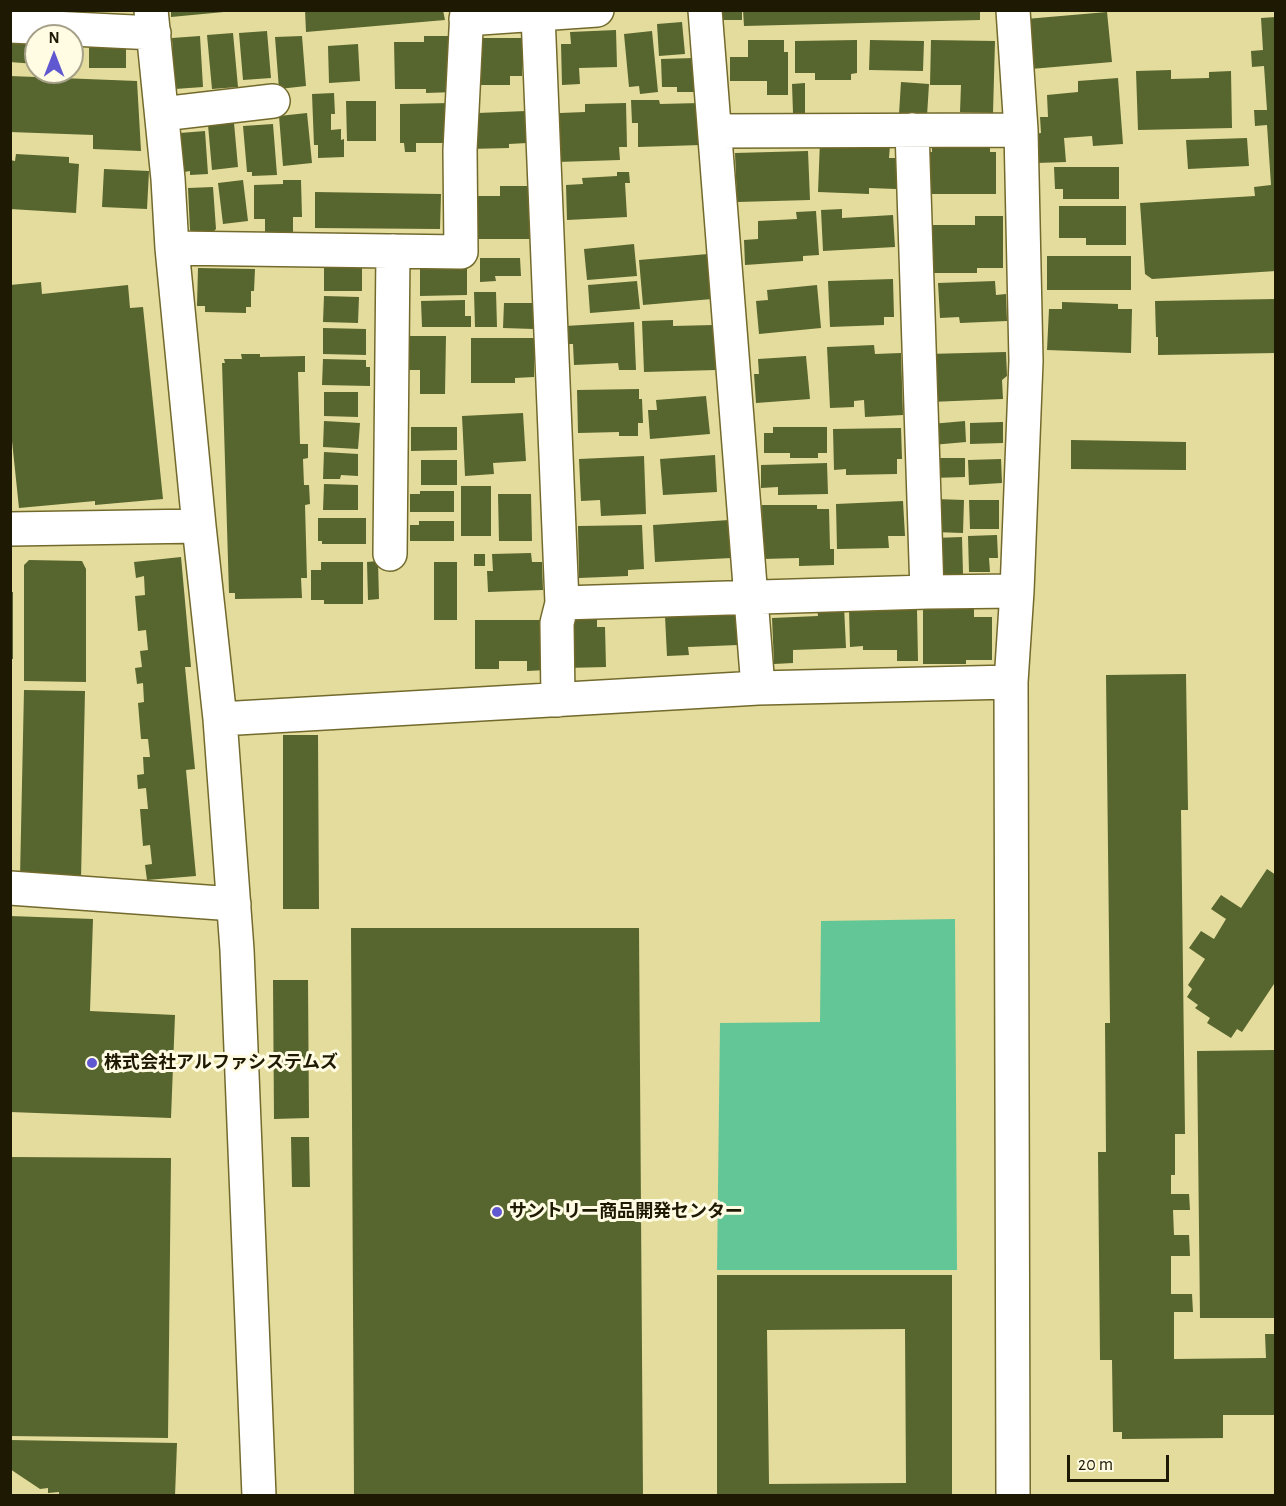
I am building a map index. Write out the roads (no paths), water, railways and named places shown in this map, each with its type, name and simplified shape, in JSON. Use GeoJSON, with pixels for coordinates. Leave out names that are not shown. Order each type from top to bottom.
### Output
{"type":"FeatureCollection","features":[{"type":"Feature","properties":{"kind":"street"},"geometry":{"type":"LineString","coordinates":[[172,248],[461,252],[460,150],[466,15],[538,15],[597,10]]}},
{"type":"Feature","properties":{"kind":"street"},"geometry":{"type":"LineString","coordinates":[[705,10],[758,688]]}},
{"type":"Feature","properties":{"kind":"street"},"geometry":{"type":"LineString","coordinates":[[1013,10],[1021,130],[1026,361],[1011,682],[1013,1496]]}},
{"type":"Feature","properties":{"kind":"street"},"geometry":{"type":"LineString","coordinates":[[538,15],[562,603],[557,623],[558,700]]}},
{"type":"Feature","properties":{"kind":"street"},"geometry":{"type":"LineString","coordinates":[[11,26],[153,22],[172,248],[220,720],[234,904],[259,1496]]}},
{"type":"Feature","properties":{"kind":"street"},"geometry":{"type":"LineString","coordinates":[[162,114],[273,101]]}},
{"type":"Feature","properties":{"kind":"street"},"geometry":{"type":"LineString","coordinates":[[912,130],[927,592]]}},
{"type":"Feature","properties":{"kind":"street"},"geometry":{"type":"LineString","coordinates":[[715,131],[1021,130]]}},
{"type":"Feature","properties":{"kind":"street"},"geometry":{"type":"LineString","coordinates":[[390,554],[393,251]]}},
{"type":"Feature","properties":{"kind":"street"},"geometry":{"type":"LineString","coordinates":[[10,529],[199,526]]}},
{"type":"Feature","properties":{"kind":"street"},"geometry":{"type":"LineString","coordinates":[[562,603],[1017,591]]}},
{"type":"Feature","properties":{"kind":"street"},"geometry":{"type":"LineString","coordinates":[[220,720],[758,688],[1011,682]]}},
{"type":"Feature","properties":{"kind":"street"},"geometry":{"type":"LineString","coordinates":[[10,888],[234,904]]}},
{"type":"Feature","properties":{"kind":"place","name":"株式会社アルファシステムズ"},"geometry":{"type":"Point","coordinates":[92,1063]}},
{"type":"Feature","properties":{"kind":"place","name":"サントリー商品開発センター"},"geometry":{"type":"Point","coordinates":[497,1212]}}]}
